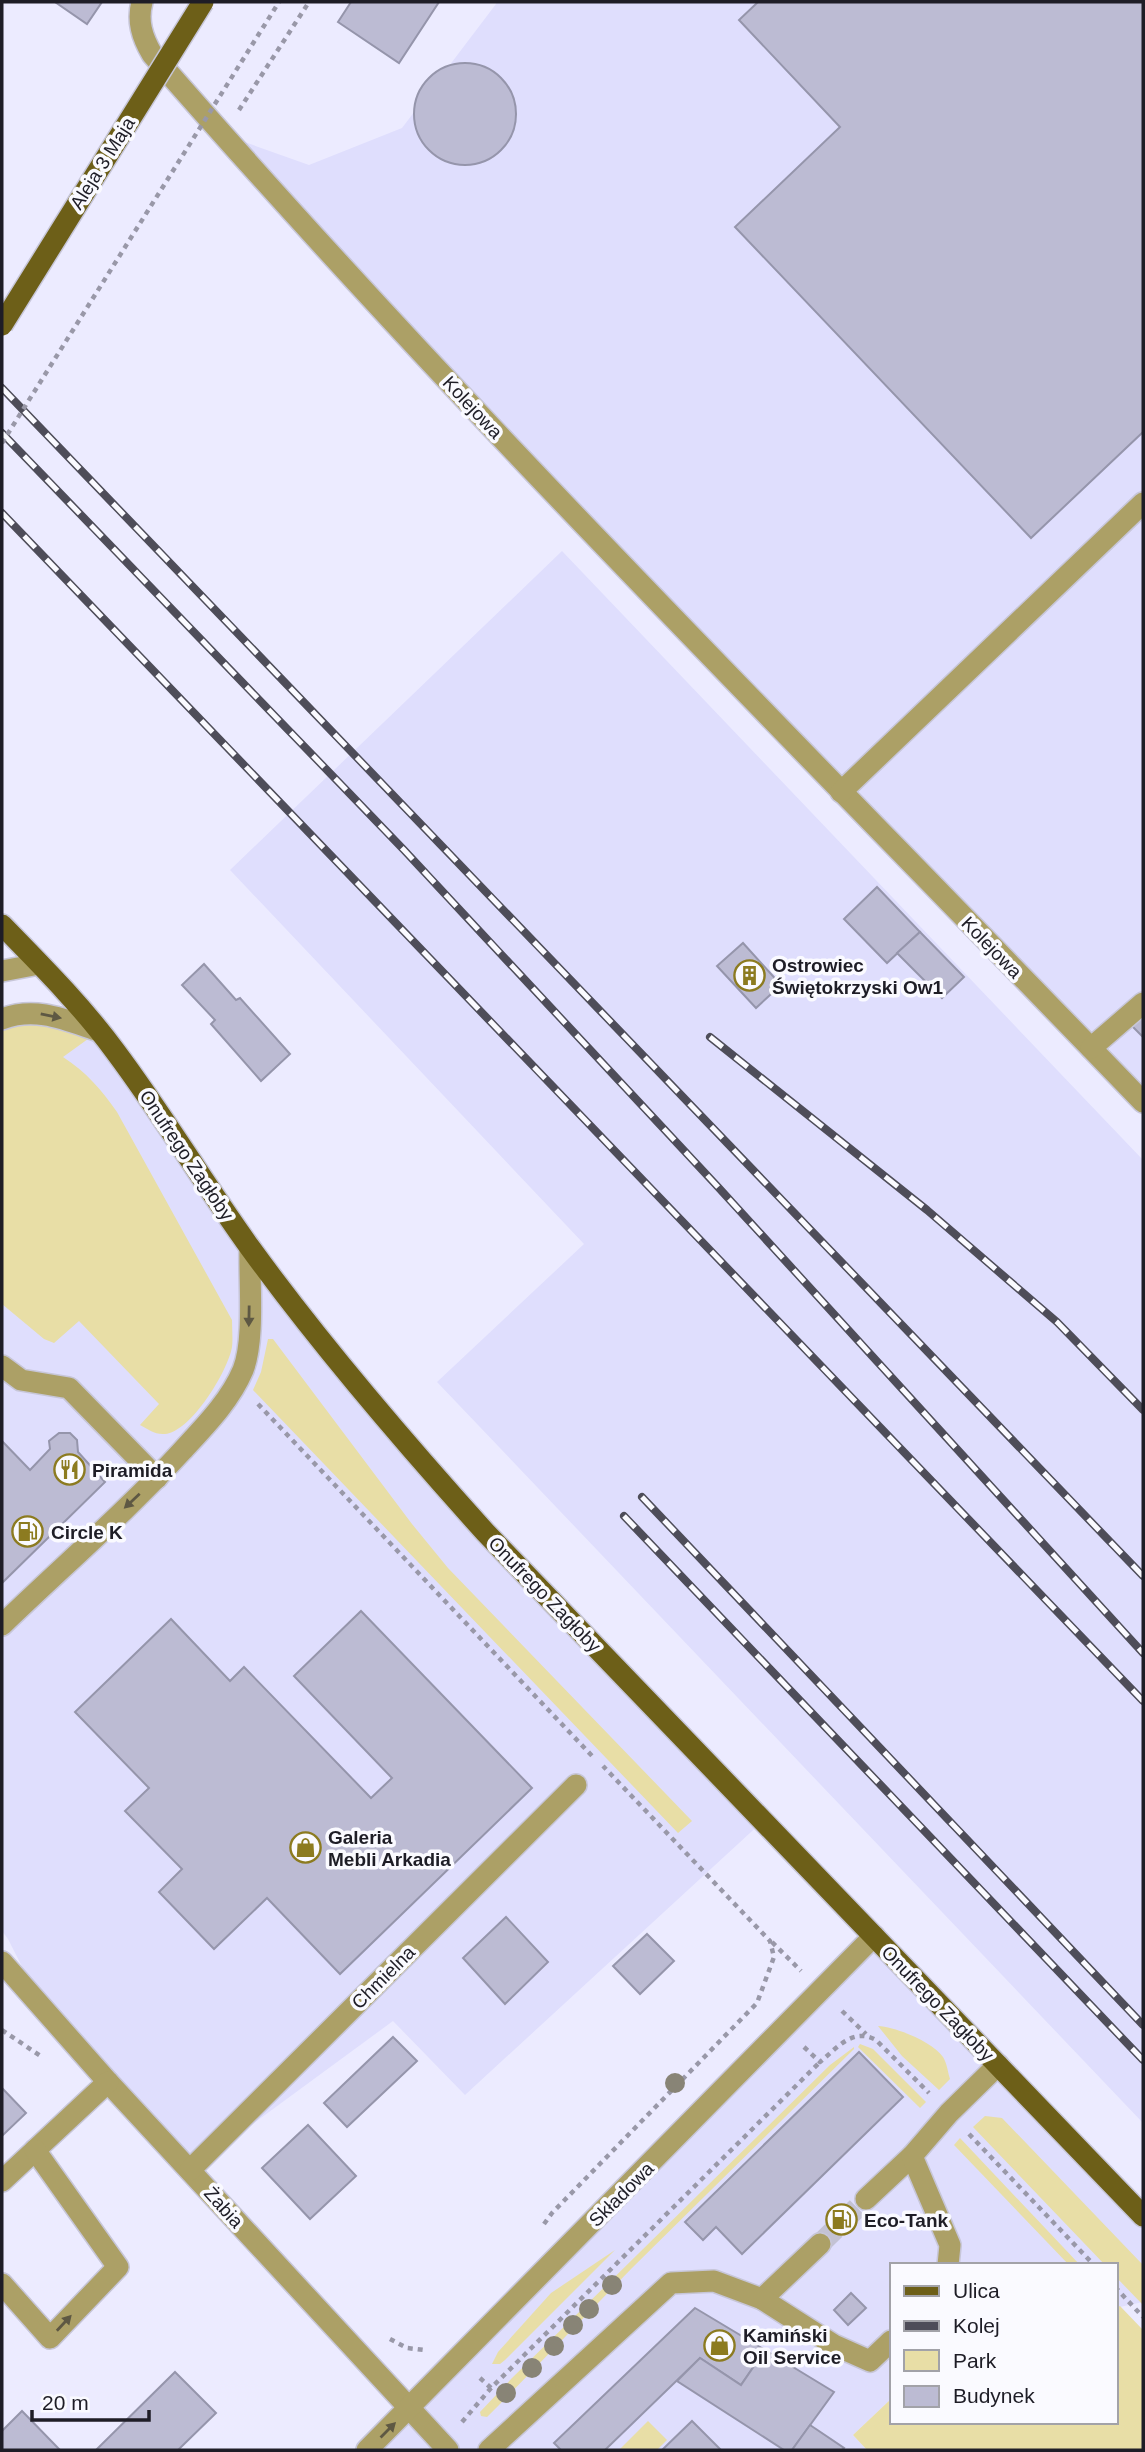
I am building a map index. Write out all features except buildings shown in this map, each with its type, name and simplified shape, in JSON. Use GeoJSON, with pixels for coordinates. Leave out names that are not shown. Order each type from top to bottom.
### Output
{"type":"FeatureCollection","features":[{"type":"Feature","properties":{"kind":"main road","name":"Aleja 3 Maja"},"geometry":{"type":"LineString","coordinates":[[2,325],[203,2]]}},
{"type":"Feature","properties":{"kind":"main road","name":"Onufrego Zagłoby"},"geometry":{"type":"LineString","coordinates":[[2,925],[99,1031],[143,1089],[250,1248],[351,1380],[485,1532],[1143,2216]]}},
{"type":"Feature","properties":{"kind":"street","name":"Kolejowa"},"geometry":{"type":"LineString","coordinates":[[142,2],[140,24],[144,40],[152,54],[246,163],[392,321],[841,792],[1143,1102]]}},
{"type":"Feature","properties":{"kind":"street"},"geometry":{"type":"LineString","coordinates":[[841,792],[1143,503]]}},
{"type":"Feature","properties":{"kind":"street"},"geometry":{"type":"LineString","coordinates":[[2,971],[39,964]]}},
{"type":"Feature","properties":{"kind":"street"},"geometry":{"type":"LineString","coordinates":[[1091,1048],[1143,1003]]}},
{"type":"Feature","properties":{"kind":"street"},"geometry":{"type":"LineString","coordinates":[[2,1019],[16,1014],[48,1014],[99,1031]]}},
{"type":"Feature","properties":{"kind":"street"},"geometry":{"type":"LineString","coordinates":[[2,1625],[157,1478],[212,1418],[237,1381],[244,1368],[248,1344],[250,1248]]}},
{"type":"Feature","properties":{"kind":"street"},"geometry":{"type":"LineString","coordinates":[[2,1366],[20,1380],[69,1388],[157,1478]]}},
{"type":"Feature","properties":{"kind":"street","name":"Chmielna"},"geometry":{"type":"LineString","coordinates":[[190,2170],[576,1785]]}},
{"type":"Feature","properties":{"kind":"street","name":"Składowa"},"geometry":{"type":"LineString","coordinates":[[367,2450],[874,1936]]}},
{"type":"Feature","properties":{"kind":"street","name":"Żabia"},"geometry":{"type":"LineString","coordinates":[[2,1962],[108,2082],[448,2450]]}},
{"type":"Feature","properties":{"kind":"street"},"geometry":{"type":"LineString","coordinates":[[866,2199],[912,2156],[949,2113],[998,2065]]}},
{"type":"Feature","properties":{"kind":"street"},"geometry":{"type":"LineString","coordinates":[[2,2181],[108,2082]]}},
{"type":"Feature","properties":{"kind":"street"},"geometry":{"type":"LineString","coordinates":[[2,2284],[50,2338],[118,2267],[35,2150]]}},
{"type":"Feature","properties":{"kind":"street"},"geometry":{"type":"LineString","coordinates":[[912,2156],[950,2245],[948,2263]]}},
{"type":"Feature","properties":{"kind":"street"},"geometry":{"type":"LineString","coordinates":[[762,2299],[820,2244]]}},
{"type":"Feature","properties":{"kind":"street"},"geometry":{"type":"LineString","coordinates":[[489,2450],[671,2283],[714,2281],[762,2299],[834,2345],[870,2361],[890,2342]]}},
{"type":"Feature","properties":{"kind":"path"},"geometry":{"type":"LineString","coordinates":[[2,443],[279,2]]}},
{"type":"Feature","properties":{"kind":"path"},"geometry":{"type":"LineString","coordinates":[[244,120],[237,112],[309,2]]}},
{"type":"Feature","properties":{"kind":"path"},"geometry":{"type":"LineString","coordinates":[[237,1381],[770,1941],[774,1957],[757,2003]]}},
{"type":"Feature","properties":{"kind":"path"},"geometry":{"type":"LineString","coordinates":[[1117,2289],[1143,2317]]}},
{"type":"Feature","properties":{"kind":"shaded area"},"geometry":{"type":"Polygon","coordinates":[[[496,2],[1143,2],[1143,1102],[222,134],[309,165],[402,128],[496,2]]]}},
{"type":"Feature","properties":{"kind":"shaded area"},"geometry":{"type":"Polygon","coordinates":[[[562,551],[1143,1160],[1143,2123],[437,1382],[584,1244],[230,870],[562,551]]]}},
{"type":"Feature","properties":{"kind":"shaded area"},"geometry":{"type":"Polygon","coordinates":[[[2,1019],[99,1031],[300,1315],[763,1821],[465,2095],[393,2021],[190,2170],[41,2004],[2,1931],[2,1019]]]}},
{"type":"Feature","properties":{"kind":"shaded area"},"geometry":{"type":"Polygon","coordinates":[[[874,1936],[1143,2216],[1143,2302],[1117,2308],[1117,2263],[890,2263],[890,2400],[853,2435],[867,2450],[376,2450],[874,1936]]]}},
{"type":"Feature","properties":{"kind":"green space"},"geometry":{"type":"Polygon","coordinates":[[[2,1019],[99,1031],[63,1057],[93,1082],[117,1112],[232,1320],[232,1347],[224,1370],[197,1412],[175,1431],[158,1434],[140,1425],[159,1404],[79,1321],[54,1343],[44,1339],[2,1304],[2,1019]]]}},
{"type":"Feature","properties":{"kind":"green space"},"geometry":{"type":"Polygon","coordinates":[[[268,1339],[273,1339],[448,1568],[692,1821],[678,1833],[253,1390],[261,1372],[268,1339]]]}},
{"type":"Feature","properties":{"kind":"green space"},"geometry":{"type":"Polygon","coordinates":[[[878,2026],[904,2032],[938,2051],[943,2057],[950,2079],[939,2090],[902,2056],[878,2026]]]}},
{"type":"Feature","properties":{"kind":"green space"},"geometry":{"type":"Polygon","coordinates":[[[860,2044],[873,2049],[926,2102],[920,2108],[858,2047],[860,2044]]]}},
{"type":"Feature","properties":{"kind":"green space"},"geometry":{"type":"Polygon","coordinates":[[[854,2047],[487,2417],[481,2416],[480,2412],[512,2378],[830,2065],[854,2047]]]}},
{"type":"Feature","properties":{"kind":"green space"},"geometry":{"type":"Polygon","coordinates":[[[985,2116],[1002,2118],[1143,2265],[1143,2305],[1117,2278],[1117,2263],[1103,2263],[973,2127],[985,2116]]]}},
{"type":"Feature","properties":{"kind":"green space"},"geometry":{"type":"Polygon","coordinates":[[[960,2138],[1078,2263],[1067,2263],[954,2145],[960,2138]]]}},
{"type":"Feature","properties":{"kind":"green space"},"geometry":{"type":"Polygon","coordinates":[[[615,2250],[505,2360],[500,2364],[492,2364],[498,2352],[551,2293],[615,2250]]]}},
{"type":"Feature","properties":{"kind":"green space"},"geometry":{"type":"Polygon","coordinates":[[[1120,2306],[1143,2330],[1143,2450],[867,2450],[853,2435],[890,2400],[890,2424],[1117,2424],[1117,2307],[1120,2306]]]}},
{"type":"Feature","properties":{"kind":"green space"},"geometry":{"type":"Polygon","coordinates":[[[648,2421],[667,2440],[657,2450],[619,2450],[648,2421]]]}},
{"type":"Feature","properties":{"kind":"tunnel"},"geometry":{"type":"LineString","coordinates":[[820,2244],[866,2199]]}},
{"type":"Feature","properties":{"kind":"railway"},"geometry":{"type":"LineString","coordinates":[[2,388],[1143,1576]]}},
{"type":"Feature","properties":{"kind":"railway"},"geometry":{"type":"LineString","coordinates":[[2,433],[404,850],[718,1187],[1143,1653]]}},
{"type":"Feature","properties":{"kind":"railway"},"geometry":{"type":"LineString","coordinates":[[2,513],[1143,1701]]}},
{"type":"Feature","properties":{"kind":"railway"},"geometry":{"type":"LineString","coordinates":[[710,1037],[927,1210],[1057,1322],[1143,1410]]}},
{"type":"Feature","properties":{"kind":"railway"},"geometry":{"type":"LineString","coordinates":[[642,1497],[1143,2025]]}},
{"type":"Feature","properties":{"kind":"railway"},"geometry":{"type":"LineString","coordinates":[[624,1516],[1143,2060]]}},
{"type":"Feature","properties":{"kind":"place","name":"Ostrowiec Świętokrzyski Ow1"},"geometry":{"type":"Point","coordinates":[749,976]}},
{"type":"Feature","properties":{"kind":"place","name":"Piramida"},"geometry":{"type":"Point","coordinates":[69,1470]}},
{"type":"Feature","properties":{"kind":"place","name":"Circle K"},"geometry":{"type":"Point","coordinates":[28,1532]}},
{"type":"Feature","properties":{"kind":"place","name":"Galeria Mebli Arkadia"},"geometry":{"type":"Point","coordinates":[305,1848]}},
{"type":"Feature","properties":{"kind":"place","name":"Eco-Tank"},"geometry":{"type":"Point","coordinates":[841,2220]}},
{"type":"Feature","properties":{"kind":"place","name":"Kamiński Oil Service"},"geometry":{"type":"Point","coordinates":[720,2346]}}]}
